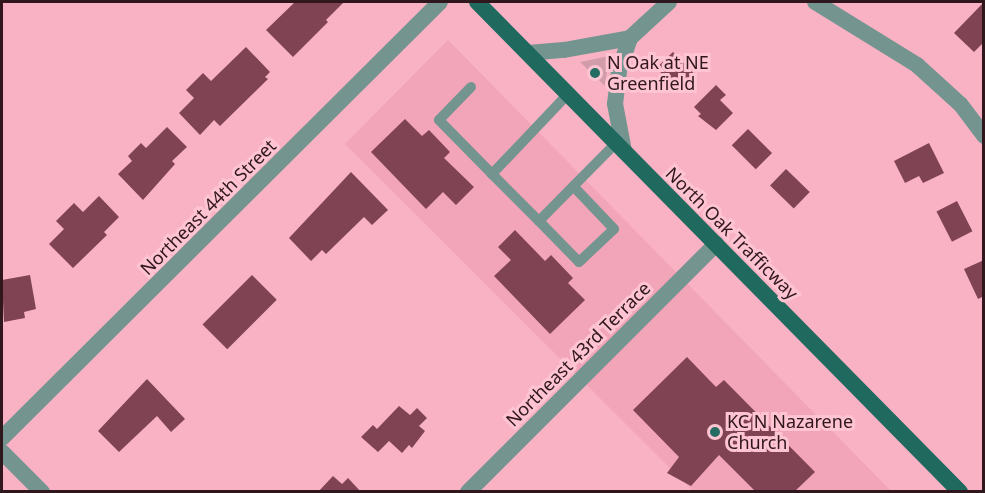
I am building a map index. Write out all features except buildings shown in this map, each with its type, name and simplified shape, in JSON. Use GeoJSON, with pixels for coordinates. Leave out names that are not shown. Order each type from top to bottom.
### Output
{"type":"FeatureCollection","features":[{"type":"Feature","properties":{"kind":"main road","name":"North Oak Trafficway"},"geometry":{"type":"LineString","coordinates":[[477,2],[957,490]]}},
{"type":"Feature","properties":{"kind":"street","name":"Northeast 44th Street"},"geometry":{"type":"LineString","coordinates":[[2,438],[440,2]]}},
{"type":"Feature","properties":{"kind":"street"},"geometry":{"type":"LineString","coordinates":[[620,147],[615,104],[619,70],[630,38],[669,2]]}},
{"type":"Feature","properties":{"kind":"street"},"geometry":{"type":"LineString","coordinates":[[815,2],[917,65],[961,105],[982,129]]}},
{"type":"Feature","properties":{"kind":"street"},"geometry":{"type":"LineString","coordinates":[[528,53],[564,50],[630,38]]}},
{"type":"Feature","properties":{"kind":"street","name":"Northeast 43rd Terrace"},"geometry":{"type":"LineString","coordinates":[[468,492],[716,244]]}},
{"type":"Feature","properties":{"kind":"street"},"geometry":{"type":"LineString","coordinates":[[2,452],[42,492]]}},
{"type":"Feature","properties":{"kind":"lane"},"geometry":{"type":"LineString","coordinates":[[471,87],[440,120],[579,262],[614,229],[573,186]]}},
{"type":"Feature","properties":{"kind":"lane"},"geometry":{"type":"LineString","coordinates":[[492,174],[568,94]]}},
{"type":"Feature","properties":{"kind":"lane"},"geometry":{"type":"LineString","coordinates":[[539,221],[573,186],[620,147]]}},
{"type":"Feature","properties":{"kind":"shaded area"},"geometry":{"type":"Polygon","coordinates":[[[448,40],[891,491],[693,491],[345,144],[448,40]]]}},
{"type":"Feature","properties":{"kind":"shaded area"},"geometry":{"type":"Polygon","coordinates":[[[609,56],[605,86],[580,62],[609,56]]]}},
{"type":"Feature","properties":{"kind":"place","name":"N Oak at NE Greenfield"},"geometry":{"type":"Point","coordinates":[595,73]}},
{"type":"Feature","properties":{"kind":"place","name":"KC N Nazarene Church"},"geometry":{"type":"Point","coordinates":[715,432]}}]}
